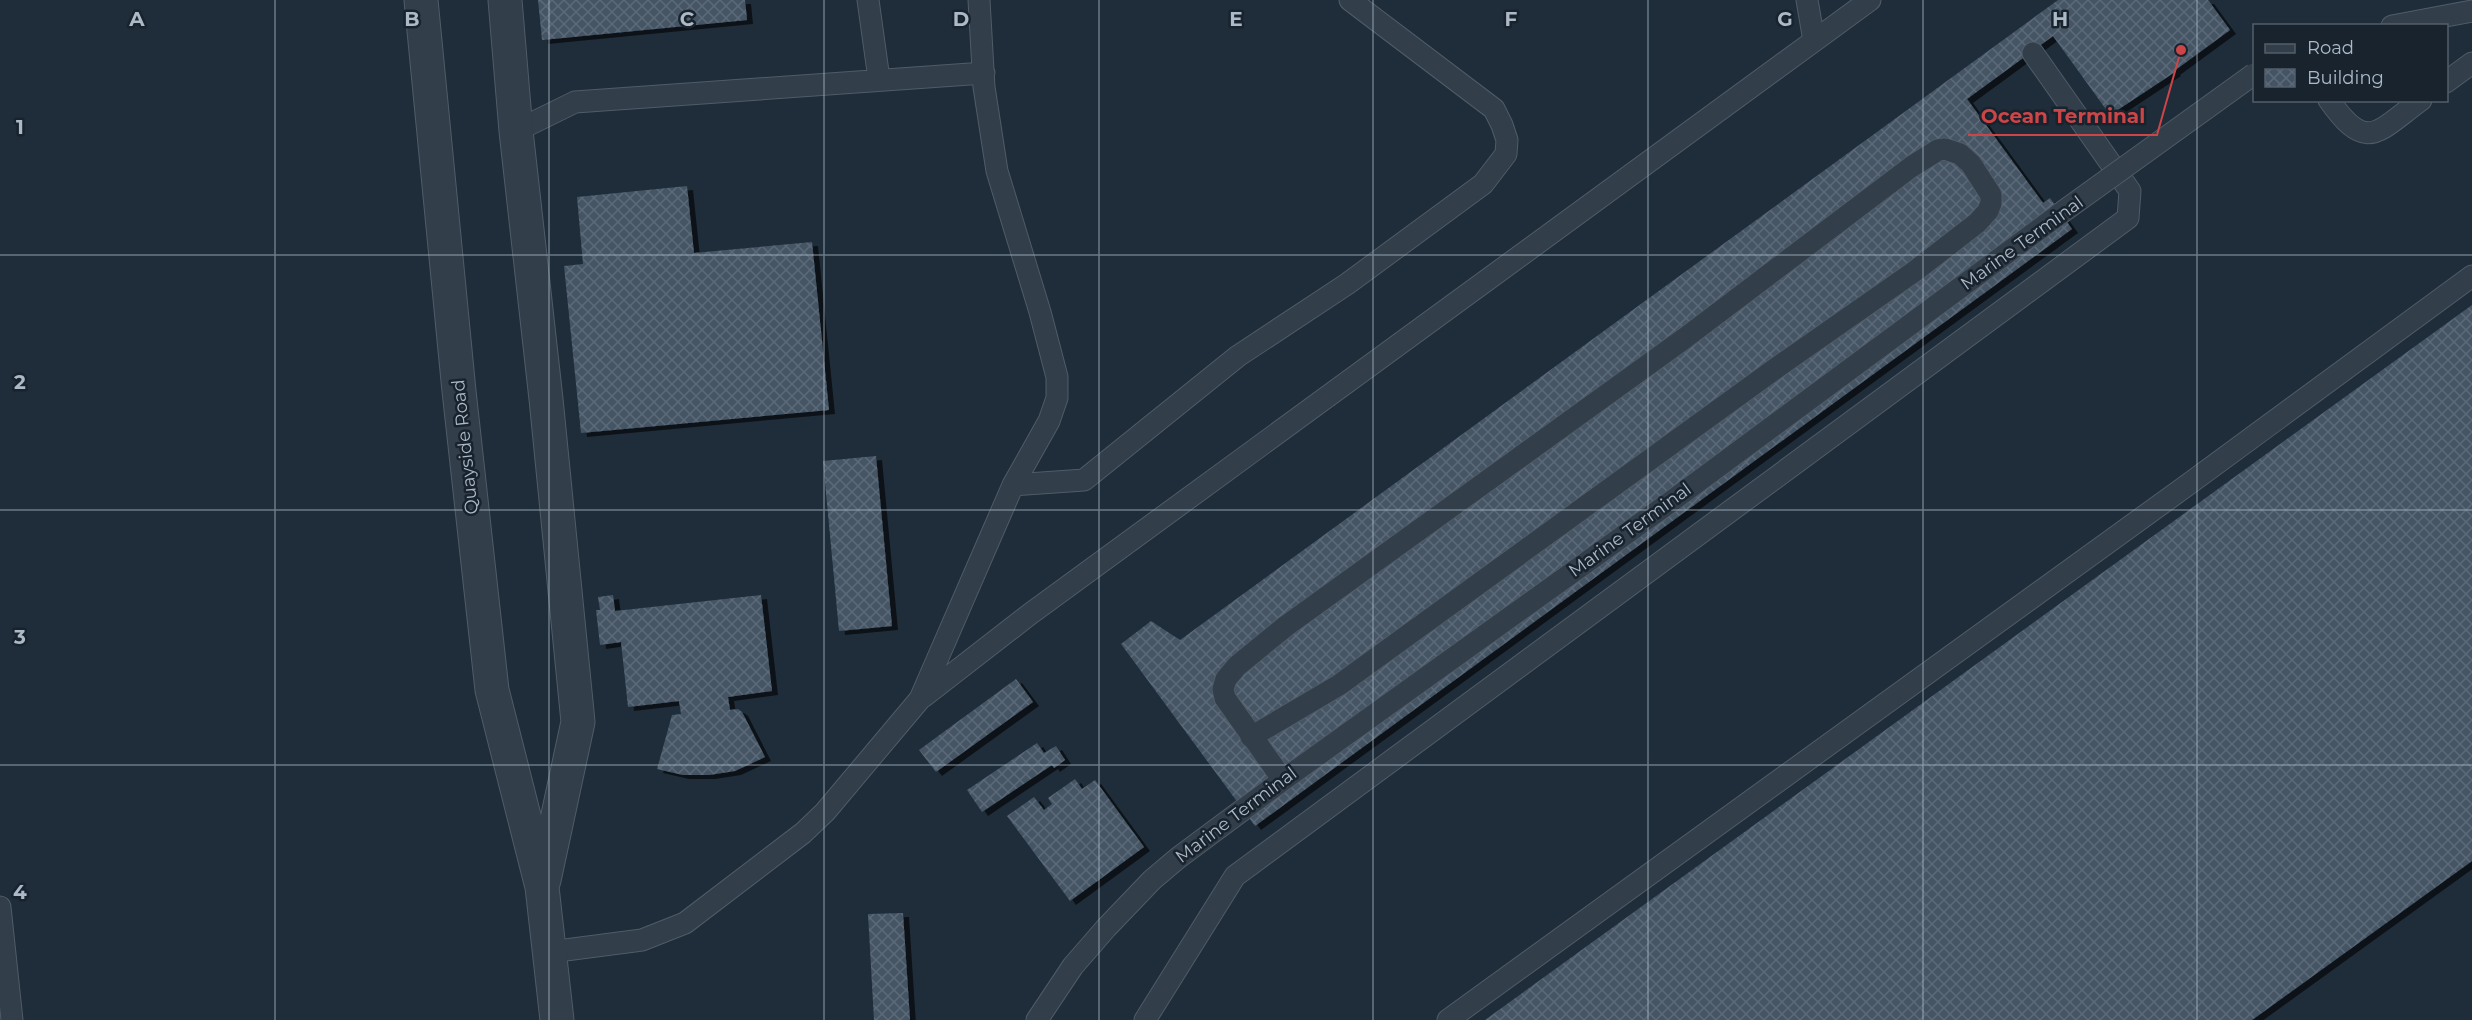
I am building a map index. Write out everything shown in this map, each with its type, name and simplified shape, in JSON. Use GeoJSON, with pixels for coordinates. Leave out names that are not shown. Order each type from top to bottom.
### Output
{"type":"FeatureCollection","features":[{"type":"Feature","properties":{"kind":"street","name":"Quayside Road"},"geometry":{"type":"LineString","coordinates":[[421,0],[459,391],[492,690],[542,888],[557,1020]]}},
{"type":"Feature","properties":{"kind":"street","name":"Quayside Road"},"geometry":{"type":"LineString","coordinates":[[505,0],[516,132],[546,399],[578,722],[542,888]]}},
{"type":"Feature","properties":{"kind":"lane"},"geometry":{"type":"LineString","coordinates":[[868,0],[879,79]]}},
{"type":"Feature","properties":{"kind":"lane"},"geometry":{"type":"LineString","coordinates":[[1013,485],[1084,480],[1238,356],[1347,284],[1483,184],[1506,154],[1507,140],[1494,109],[1350,0]]}},
{"type":"Feature","properties":{"kind":"lane"},"geometry":{"type":"LineString","coordinates":[[1807,0],[1814,41]]}},
{"type":"Feature","properties":{"kind":"lane"},"geometry":{"type":"LineString","coordinates":[[550,952],[642,940],[685,923],[803,833],[825,812],[920,699],[1030,614],[1870,0]]}},
{"type":"Feature","properties":{"kind":"lane"},"geometry":{"type":"LineString","coordinates":[[920,699],[1013,485],[1049,421],[1057,398],[1057,377],[1040,312],[997,171],[984,73],[983,1]]}},
{"type":"Feature","properties":{"kind":"lane"},"geometry":{"type":"LineString","coordinates":[[2403,24],[2472,11]]}},
{"type":"Feature","properties":{"kind":"lane"},"geometry":{"type":"LineString","coordinates":[[1145,1020],[1235,876],[2128,218],[2130,191],[2033,53]]}},
{"type":"Feature","properties":{"kind":"lane"},"geometry":{"type":"LineString","coordinates":[[2448,81],[2472,63]]}},
{"type":"Feature","properties":{"kind":"lane"},"geometry":{"type":"LineString","coordinates":[[516,132],[575,102],[984,73]]}},
{"type":"Feature","properties":{"kind":"lane","name":"Marine Terminal"},"geometry":{"type":"LineString","coordinates":[[1037,1020],[1073,966],[1128,904],[1178,858],[1669,503],[2061,213],[2253,75]]}},
{"type":"Feature","properties":{"kind":"lane"},"geometry":{"type":"LineString","coordinates":[[2330,102],[2345,123],[2359,132],[2367,133],[2381,129],[2418,102]]}},
{"type":"Feature","properties":{"kind":"lane"},"geometry":{"type":"LineString","coordinates":[[1251,736],[1339,685],[1770,373],[1916,272],[1977,223],[1988,211],[1991,195],[1971,164],[1960,154],[1946,149],[1938,150],[1911,167],[1685,338],[1278,633],[1237,666],[1226,679],[1223,689],[1225,698],[1251,736],[1283,780]]}},
{"type":"Feature","properties":{"kind":"lane"},"geometry":{"type":"LineString","coordinates":[[1448,1020],[2472,276]]}},
{"type":"Feature","properties":{"kind":"lane"},"geometry":{"type":"LineString","coordinates":[[0,907],[12,1020]]}},
{"type":"Feature","properties":{"kind":"building"},"geometry":{"type":"Polygon","coordinates":[[[538,0],[745,0],[747,20],[542,40],[538,0]]]}},
{"type":"Feature","properties":{"kind":"building"},"geometry":{"type":"Polygon","coordinates":[[[2058,0],[2208,0],[2230,30],[2175,72],[2110,115],[2053,36],[1967,99],[2043,203],[2050,198],[2072,229],[1255,826],[1121,644],[1151,621],[1180,640],[2058,0]]]}},
{"type":"Feature","properties":{"kind":"building"},"geometry":{"type":"Polygon","coordinates":[[[687,186],[694,253],[812,242],[829,410],[581,433],[564,266],[583,264],[577,197],[687,186]]]}},
{"type":"Feature","properties":{"kind":"building"},"geometry":{"type":"Polygon","coordinates":[[[2472,305],[2472,861],[2252,1020],[1485,1020],[2472,305]]]}},
{"type":"Feature","properties":{"kind":"building"},"geometry":{"type":"Polygon","coordinates":[[[876,456],[892,626],[839,631],[823,461],[876,456]]]}},
{"type":"Feature","properties":{"kind":"building"},"geometry":{"type":"Polygon","coordinates":[[[613,595],[615,611],[761,595],[772,691],[728,697],[730,710],[738,709],[742,712],[765,757],[735,771],[709,775],[683,775],[657,769],[672,715],[681,714],[679,701],[628,707],[621,642],[600,645],[596,610],[600,610],[598,597],[613,595]]]}},
{"type":"Feature","properties":{"kind":"building"},"geometry":{"type":"Polygon","coordinates":[[[1016,679],[1033,702],[936,772],[919,750],[1016,679]]]}},
{"type":"Feature","properties":{"kind":"building"},"geometry":{"type":"Polygon","coordinates":[[[1037,743],[1044,753],[1056,746],[1065,760],[1054,768],[1052,765],[982,812],[967,790],[1037,743]]]}},
{"type":"Feature","properties":{"kind":"building"},"geometry":{"type":"Polygon","coordinates":[[[1075,779],[1082,789],[1095,780],[1144,847],[1070,901],[1007,816],[1034,797],[1044,810],[1052,804],[1048,798],[1075,779]]]}},
{"type":"Feature","properties":{"kind":"building"},"geometry":{"type":"Polygon","coordinates":[[[903,913],[910,1020],[874,1020],[868,914],[903,913]]]}},
{"type":"Feature","properties":{"kind":"place","name":"Ocean Terminal"},"geometry":{"type":"Point","coordinates":[2181,50]}}]}
